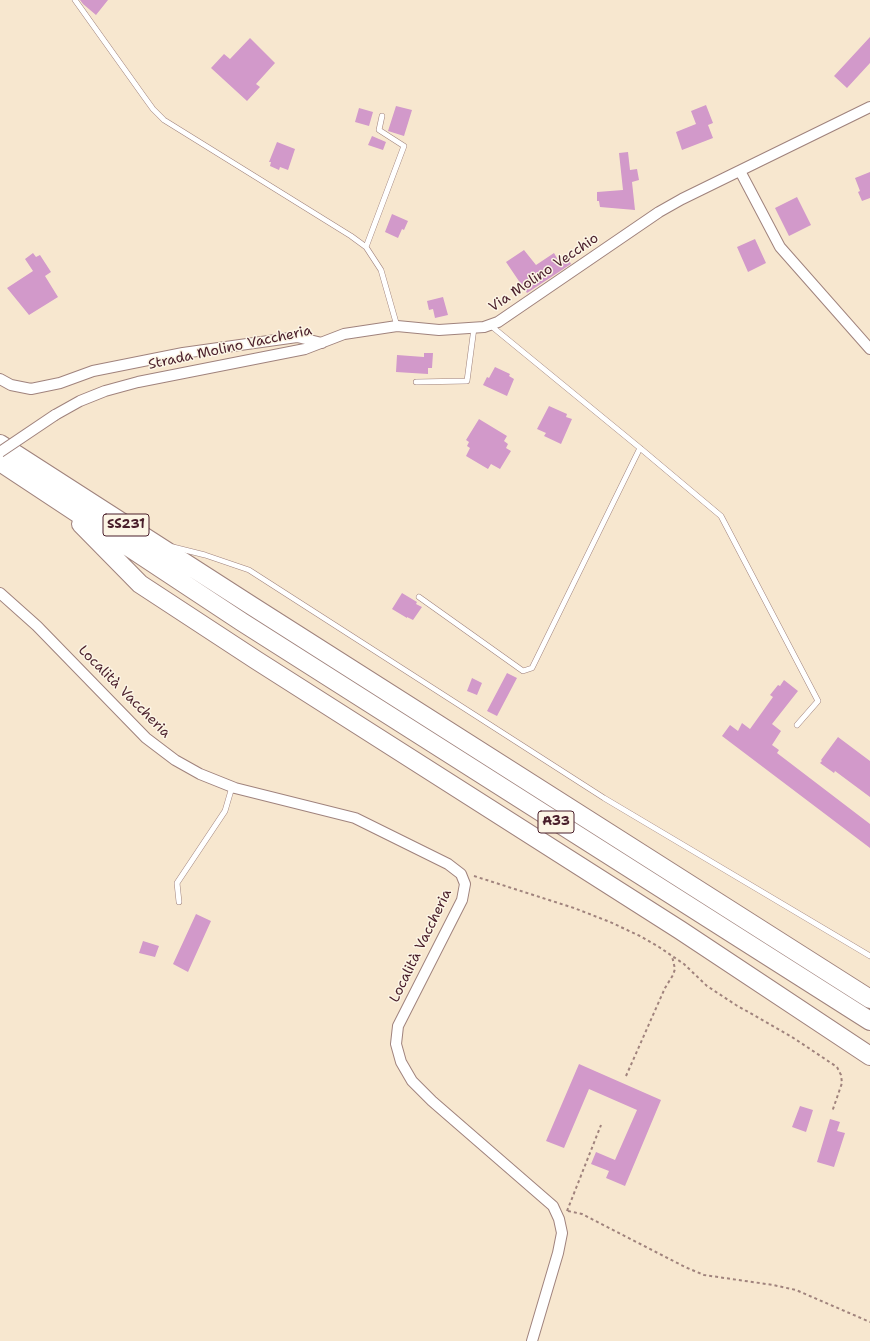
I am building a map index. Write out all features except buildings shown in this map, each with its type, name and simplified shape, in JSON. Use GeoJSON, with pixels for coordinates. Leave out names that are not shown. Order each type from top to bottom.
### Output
{"type":"FeatureCollection","features":[{"type":"Feature","properties":{"kind":"highway","name":"SS231"},"geometry":{"type":"LineString","coordinates":[[0,444],[252,606]]}},
{"type":"Feature","properties":{"kind":"highway","name":"SS231"},"geometry":{"type":"LineString","coordinates":[[0,462],[242,622]]}},
{"type":"Feature","properties":{"kind":"highway"},"geometry":{"type":"LineString","coordinates":[[23,476],[83,526],[140,584],[270,669],[667,922],[870,1056]]}},
{"type":"Feature","properties":{"kind":"highway","name":"A33"},"geometry":{"type":"LineString","coordinates":[[252,606],[870,999]]}},
{"type":"Feature","properties":{"kind":"highway","name":"A33"},"geometry":{"type":"LineString","coordinates":[[242,622],[870,1021]]}},
{"type":"Feature","properties":{"kind":"street","name":"Via Molino Vecchio"},"geometry":{"type":"LineString","coordinates":[[322,343],[344,334],[397,326],[439,330],[484,327],[498,322],[659,212],[682,199],[870,107]]}},
{"type":"Feature","properties":{"kind":"street"},"geometry":{"type":"LineString","coordinates":[[740,171],[780,247],[870,349]]}},
{"type":"Feature","properties":{"kind":"street","name":"Strada Molino Vaccheria"},"geometry":{"type":"LineString","coordinates":[[0,379],[12,385],[31,389],[60,383],[93,372],[183,353],[297,337],[322,343]]}},
{"type":"Feature","properties":{"kind":"street","name":"Strada Molino Vaccheria"},"geometry":{"type":"LineString","coordinates":[[0,452],[55,415],[80,401],[105,391],[138,382],[304,349],[322,343]]}},
{"type":"Feature","properties":{"kind":"street","name":"Località Vaccheria"},"geometry":{"type":"LineString","coordinates":[[0,593],[37,626],[146,738],[175,760],[194,771],[232,787],[355,818],[448,864],[461,874],[465,884],[462,900],[398,1026],[396,1044],[401,1062],[412,1081],[432,1101],[553,1206],[559,1219],[562,1233],[558,1253],[532,1341]]}},
{"type":"Feature","properties":{"kind":"lane"},"geometry":{"type":"LineString","coordinates":[[75,0],[145,98],[164,120],[351,236],[366,247],[381,270],[397,326]]}},
{"type":"Feature","properties":{"kind":"lane"},"geometry":{"type":"LineString","coordinates":[[366,247],[404,146],[379,130],[382,116]]}},
{"type":"Feature","properties":{"kind":"lane"},"geometry":{"type":"LineString","coordinates":[[490,325],[721,516],[818,701],[797,726]]}},
{"type":"Feature","properties":{"kind":"lane"},"geometry":{"type":"LineString","coordinates":[[416,382],[467,381],[474,328]]}},
{"type":"Feature","properties":{"kind":"lane"},"geometry":{"type":"LineString","coordinates":[[419,597],[523,672],[532,668],[640,448]]}},
{"type":"Feature","properties":{"kind":"lane"},"geometry":{"type":"LineString","coordinates":[[152,542],[205,555],[249,570],[604,798],[870,956]]}},
{"type":"Feature","properties":{"kind":"lane"},"geometry":{"type":"LineString","coordinates":[[179,902],[177,883],[225,811],[232,787]]}},
{"type":"Feature","properties":{"kind":"path"},"geometry":{"type":"LineString","coordinates":[[461,874],[477,877],[574,908],[640,936],[672,956],[684,964],[707,986],[792,1037],[837,1067],[841,1075],[842,1083],[832,1112]]}},
{"type":"Feature","properties":{"kind":"path"},"geometry":{"type":"LineString","coordinates":[[626,1076],[665,988],[673,975],[675,969],[672,956]]}},
{"type":"Feature","properties":{"kind":"path"},"geometry":{"type":"LineString","coordinates":[[559,1219],[568,1211],[601,1125]]}},
{"type":"Feature","properties":{"kind":"path"},"geometry":{"type":"LineString","coordinates":[[568,1211],[582,1214],[685,1267],[704,1275],[773,1285],[796,1290],[870,1322]]}}]}
